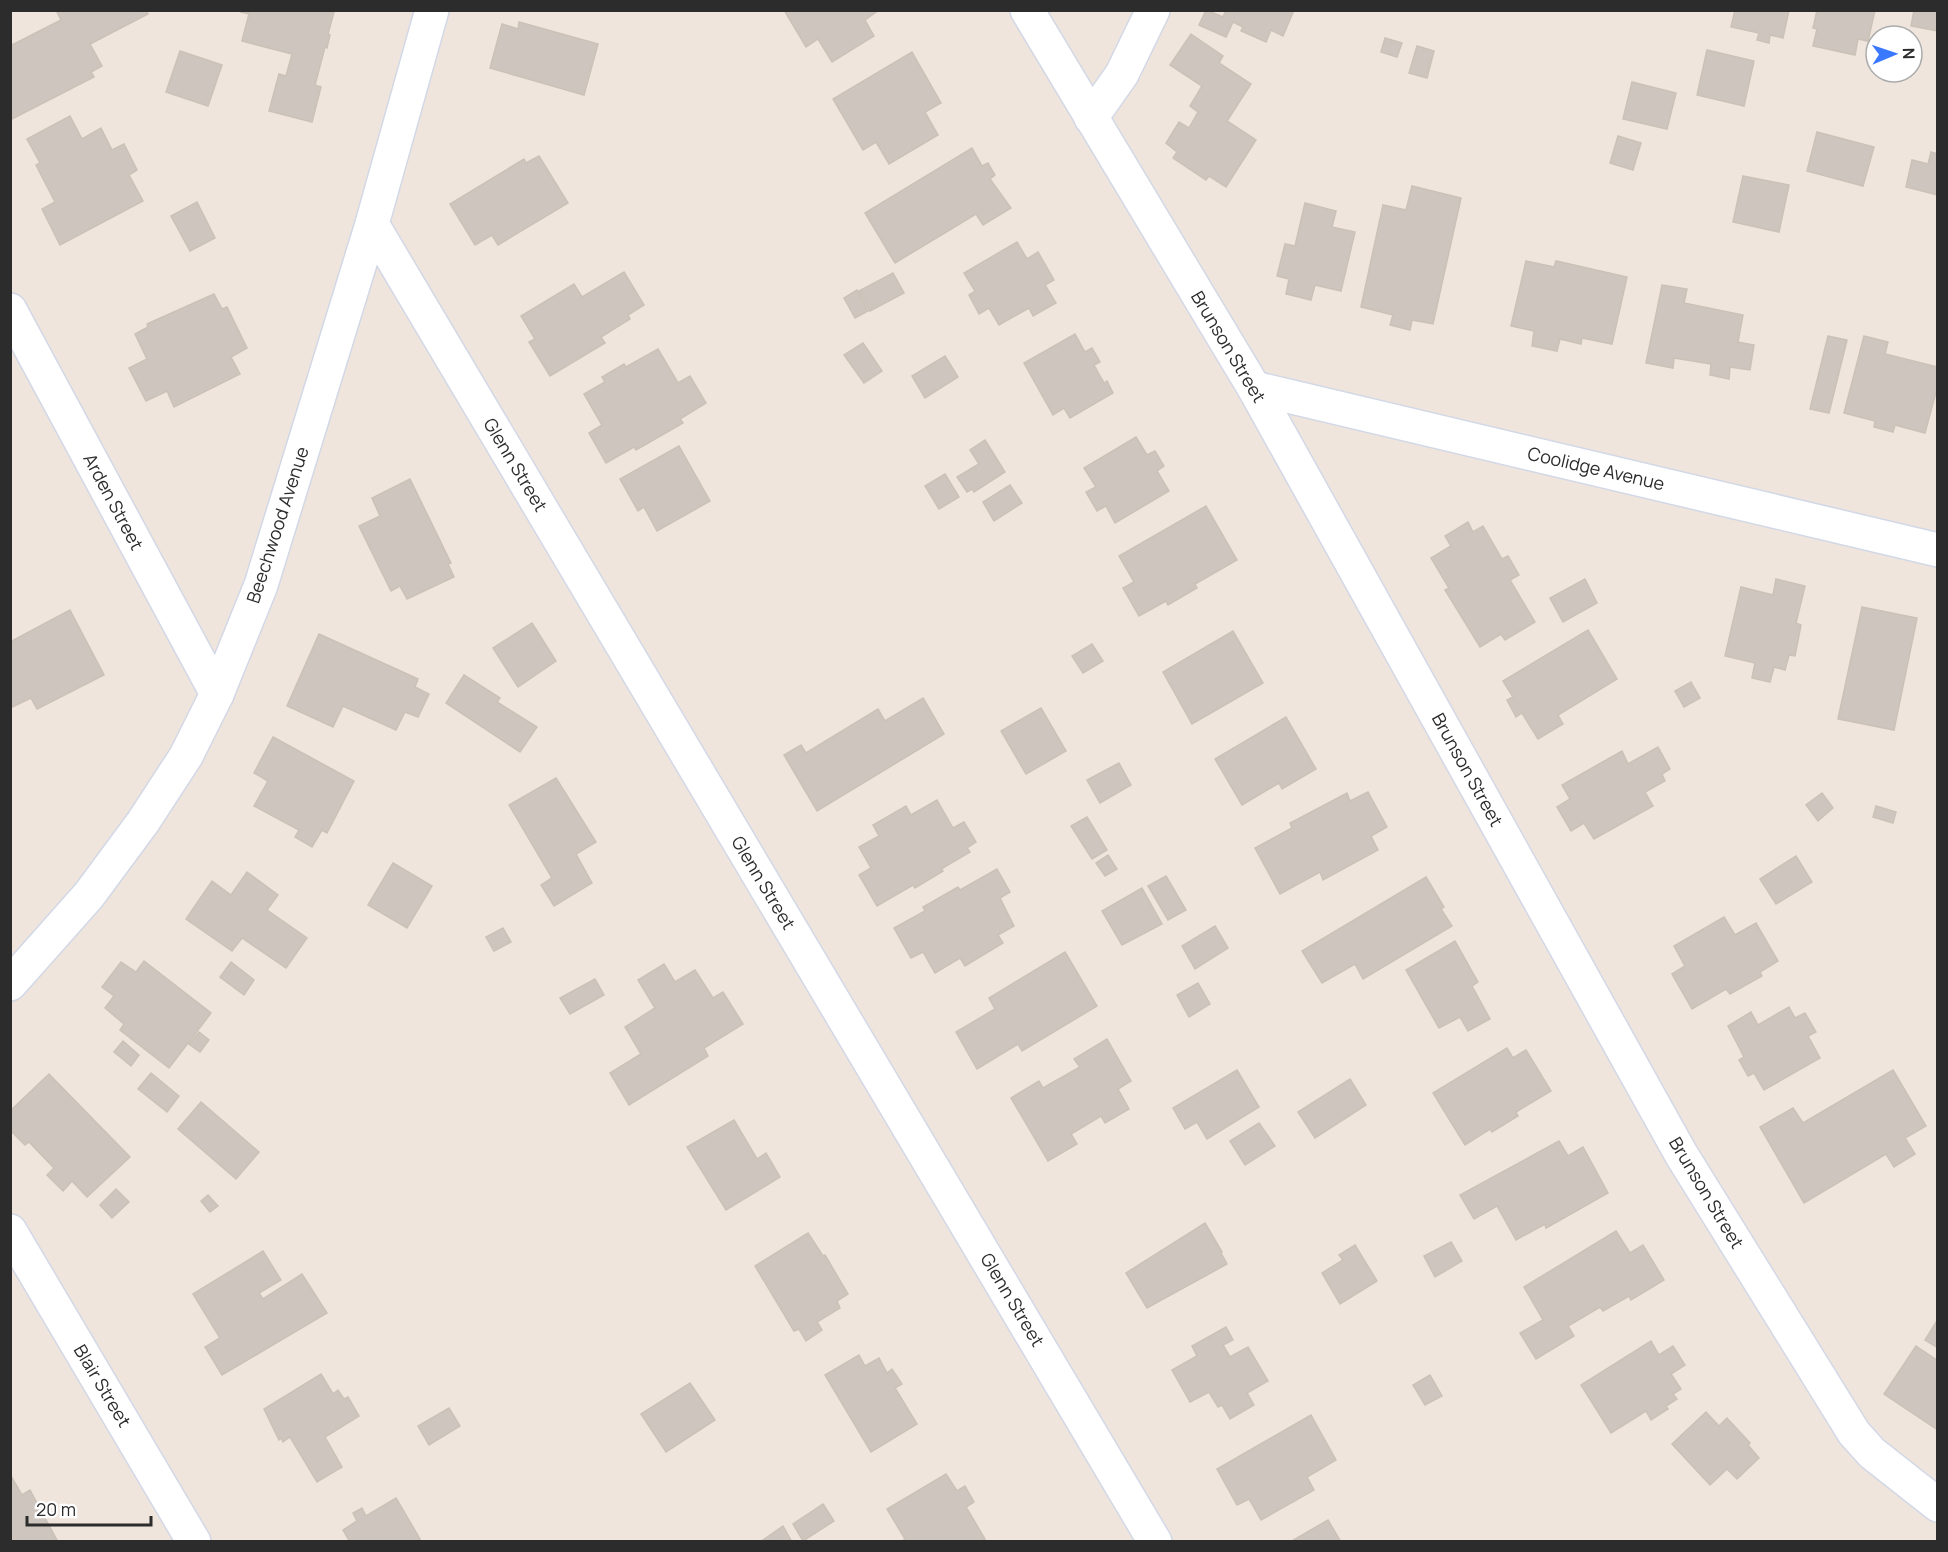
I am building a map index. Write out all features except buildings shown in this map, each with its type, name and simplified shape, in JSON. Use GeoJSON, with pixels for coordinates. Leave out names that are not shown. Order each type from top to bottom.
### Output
{"type":"FeatureCollection","features":[{"type":"Feature","properties":{"kind":"street","name":"Beechwood Avenue"},"geometry":{"type":"LineString","coordinates":[[10,984],[89,895],[143,822],[186,756],[217,694],[261,585],[372,224],[432,10]]}},
{"type":"Feature","properties":{"kind":"street","name":"Brunson Street"},"geometry":{"type":"LineString","coordinates":[[1027,10],[1254,388],[1682,1154],[1854,1433],[1872,1454],[1938,1505]]}},
{"type":"Feature","properties":{"kind":"street"},"geometry":{"type":"LineString","coordinates":[[1091,118],[1122,74],[1153,10]]}},
{"type":"Feature","properties":{"kind":"street","name":"Glenn Street"},"geometry":{"type":"LineString","coordinates":[[372,224],[1155,1542]]}},
{"type":"Feature","properties":{"kind":"street","name":"Arden Street"},"geometry":{"type":"LineString","coordinates":[[10,310],[217,694]]}},
{"type":"Feature","properties":{"kind":"street","name":"Coolidge Avenue"},"geometry":{"type":"LineString","coordinates":[[1254,388],[1938,550]]}},
{"type":"Feature","properties":{"kind":"street","name":"Blair Street"},"geometry":{"type":"LineString","coordinates":[[10,1231],[194,1542]]}}]}
